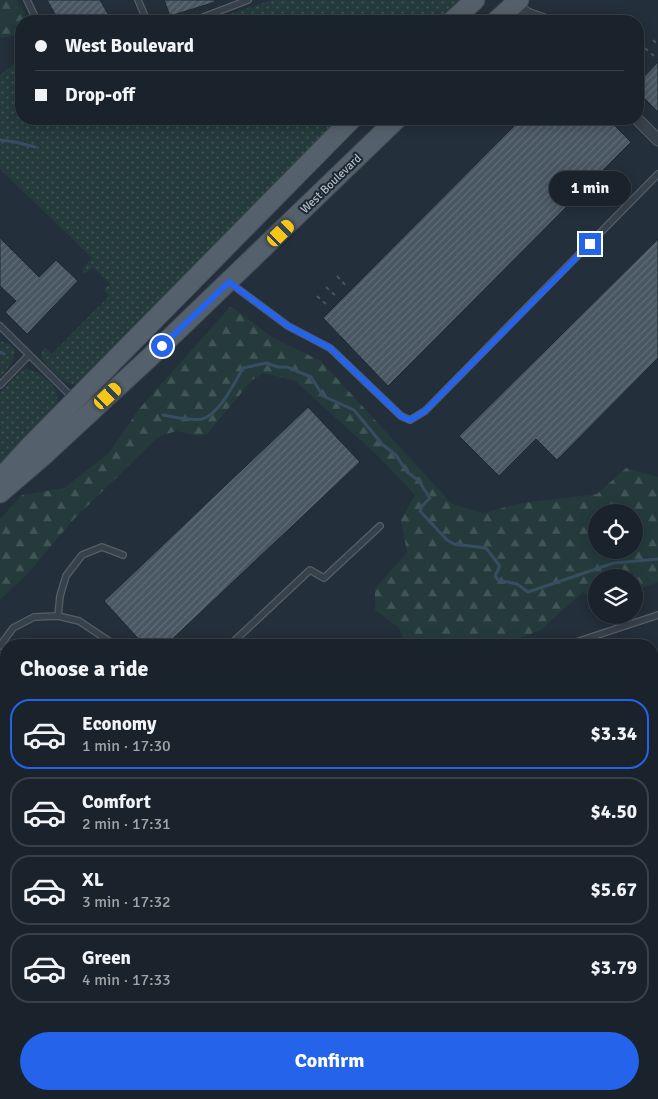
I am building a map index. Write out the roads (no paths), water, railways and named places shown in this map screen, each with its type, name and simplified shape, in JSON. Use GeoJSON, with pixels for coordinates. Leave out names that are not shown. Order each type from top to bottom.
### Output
{"type":"FeatureCollection","features":[{"type":"Feature","properties":{"kind":"main road"},"geometry":{"type":"LineString","coordinates":[[459,15],[475,0]]}},
{"type":"Feature","properties":{"kind":"main road"},"geometry":{"type":"LineString","coordinates":[[511,15],[523,10]]}},
{"type":"Feature","properties":{"kind":"main road"},"geometry":{"type":"LineString","coordinates":[[0,479],[28,447],[346,125]]}},
{"type":"Feature","properties":{"kind":"main road","name":"West Boulevard"},"geometry":{"type":"LineString","coordinates":[[0,493],[42,457],[229,282],[391,125]]}},
{"type":"Feature","properties":{"kind":"street"},"geometry":{"type":"LineString","coordinates":[[643,125],[658,140]]}},
{"type":"Feature","properties":{"kind":"lane"},"geometry":{"type":"LineString","coordinates":[[27,0],[34,15]]}},
{"type":"Feature","properties":{"kind":"lane"},"geometry":{"type":"LineString","coordinates":[[138,0],[144,15]]}},
{"type":"Feature","properties":{"kind":"lane"},"geometry":{"type":"LineString","coordinates":[[209,15],[248,0]]}},
{"type":"Feature","properties":{"kind":"lane"},"geometry":{"type":"LineString","coordinates":[[229,282],[288,326],[330,348],[401,416],[410,420],[425,411],[658,174]]}},
{"type":"Feature","properties":{"kind":"lane"},"geometry":{"type":"LineString","coordinates":[[0,326],[75,400]]}},
{"type":"Feature","properties":{"kind":"lane"},"geometry":{"type":"LineString","coordinates":[[0,385],[30,355]]}},
{"type":"Feature","properties":{"kind":"lane"},"geometry":{"type":"LineString","coordinates":[[236,639],[310,570],[324,578],[380,526]]}},
{"type":"Feature","properties":{"kind":"lane"},"geometry":{"type":"LineString","coordinates":[[58,616],[60,596],[66,576],[82,555],[102,547],[122,554]]}},
{"type":"Feature","properties":{"kind":"lane"},"geometry":{"type":"LineString","coordinates":[[585,639],[658,615]]}},
{"type":"Feature","properties":{"kind":"lane"},"geometry":{"type":"LineString","coordinates":[[5,639],[14,628],[34,617],[58,616],[79,621],[107,639]]}},
{"type":"Feature","properties":{"kind":"waterway"},"geometry":{"type":"LineString","coordinates":[[0,140],[35,147]]}},
{"type":"Feature","properties":{"kind":"waterway"},"geometry":{"type":"LineString","coordinates":[[0,352],[4,354]]}},
{"type":"Feature","properties":{"kind":"waterway"},"geometry":{"type":"LineString","coordinates":[[163,415],[202,419],[220,405],[243,368],[266,363],[278,367],[287,367],[311,377],[323,396],[354,410],[383,445],[396,455],[407,472],[418,480],[430,498],[421,507],[420,511],[447,540],[454,544],[486,548],[499,565],[495,576],[498,580],[517,584],[528,592],[614,563],[658,559]]}}]}
